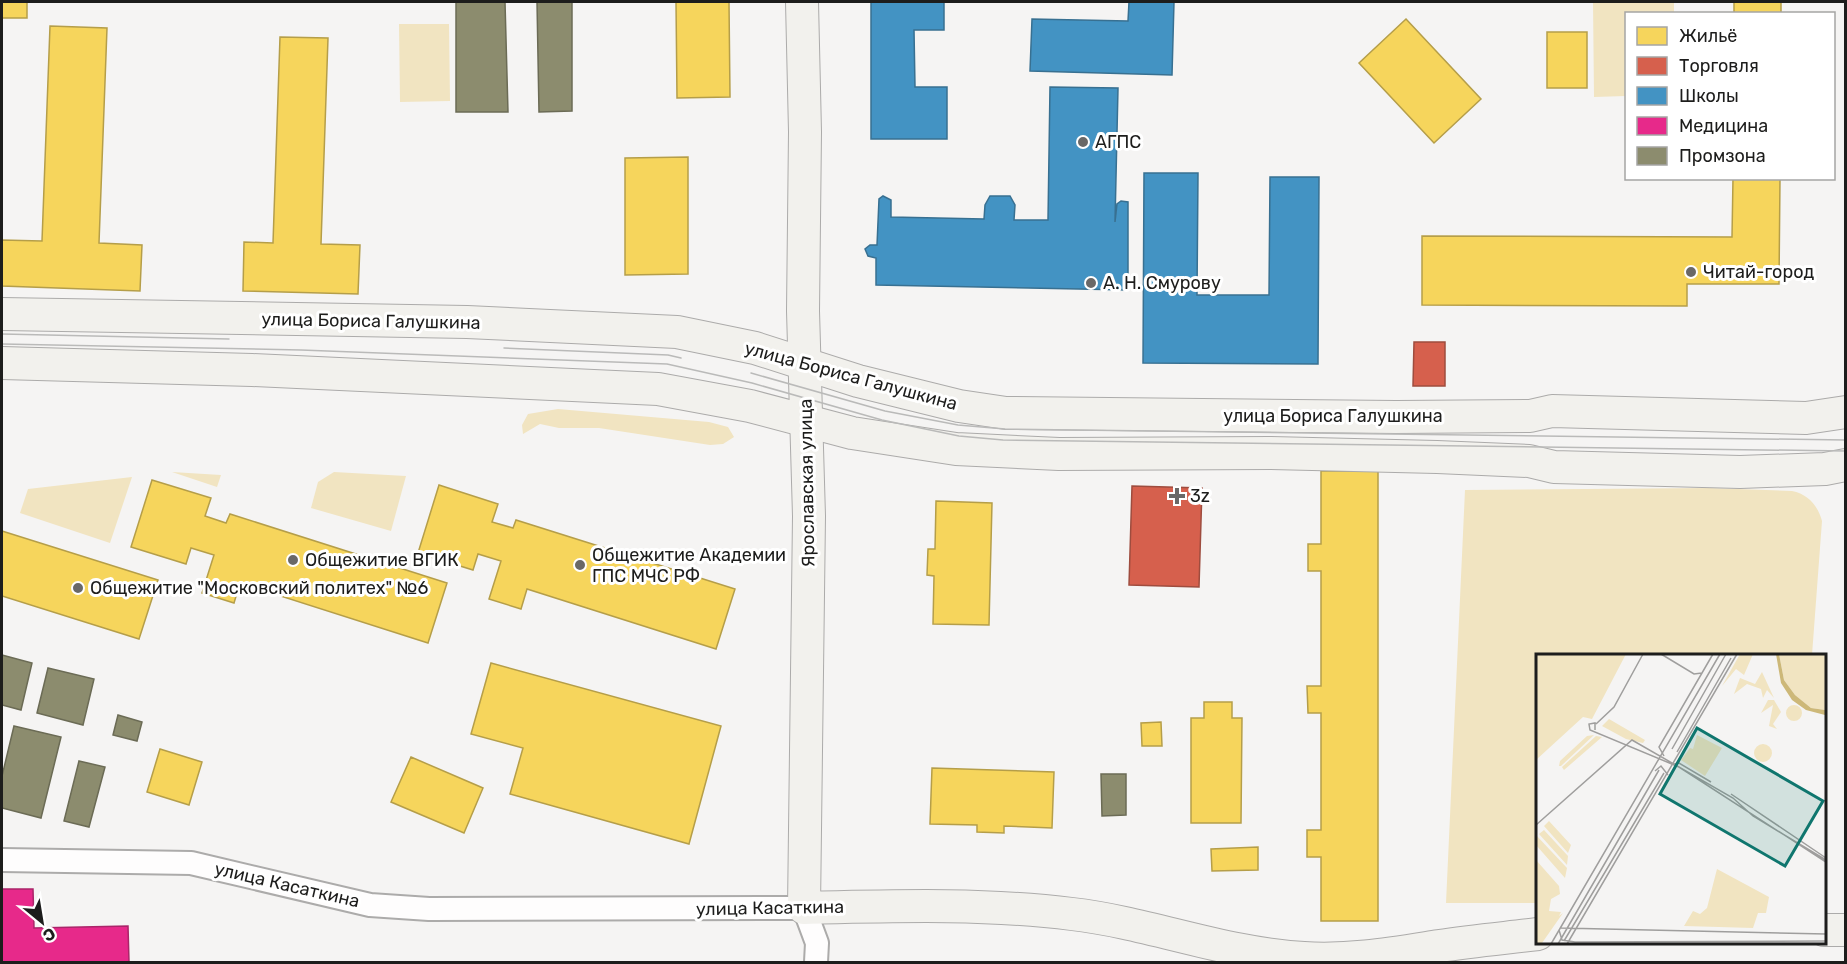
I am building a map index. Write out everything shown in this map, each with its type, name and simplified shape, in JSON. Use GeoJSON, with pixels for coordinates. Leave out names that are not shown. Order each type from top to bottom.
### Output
{"type":"FeatureCollection","features":[{"type":"Feature","properties":{"kind":"main road","name":"Ярославская улица"},"geometry":{"type":"LineString","coordinates":[[802,2],[805,364],[809,516],[804,908]]}},
{"type":"Feature","properties":{"kind":"main road","name":"улица Бориса Галушкина"},"geometry":{"type":"LineString","coordinates":[[2,314],[467,322],[677,332],[755,348],[858,381],[949,404],[1006,412],[1396,417],[1530,416],[1552,411],[1806,418],[1845,412]]}},
{"type":"Feature","properties":{"kind":"main road","name":"улица Бориса Галушкина"},"geometry":{"type":"LineString","coordinates":[[2,363],[271,371],[658,389],[750,406],[852,433],[956,449],[1059,454],[1271,453],[1394,456],[1529,461],[1554,467],[1740,472],[1825,469],[1845,465]]}},
{"type":"Feature","properties":{"kind":"main road"},"geometry":{"type":"LineString","coordinates":[[1806,468],[1845,473]]}},
{"type":"Feature","properties":{"kind":"main road","name":"улица Касаткина"},"geometry":{"type":"LineString","coordinates":[[804,908],[980,908],[1071,914],[1127,923],[1238,949],[1303,958],[1366,957],[1441,945],[1536,934]]}},
{"type":"Feature","properties":{"kind":"main road"},"geometry":{"type":"LineString","coordinates":[[1826,930],[1845,930]]}},
{"type":"Feature","properties":{"kind":"street"},"geometry":{"type":"LineString","coordinates":[[1394,456],[1396,417]]}},
{"type":"Feature","properties":{"kind":"street","name":"улица Касаткина"},"geometry":{"type":"LineString","coordinates":[[2,860],[191,863],[370,905],[429,909],[804,908]]}},
{"type":"Feature","properties":{"kind":"street","name":"Ярославская улица"},"geometry":{"type":"LineString","coordinates":[[804,908],[817,943],[816,963]]}},
{"type":"Feature","properties":{"kind":"shaded area"},"geometry":{"type":"Polygon","coordinates":[[[1593,2],[1674,2],[1674,12],[1625,12],[1625,96],[1594,97],[1593,2]]]}},
{"type":"Feature","properties":{"kind":"shaded area"},"geometry":{"type":"Polygon","coordinates":[[[399,24],[449,24],[450,101],[400,102],[399,24]]]}},
{"type":"Feature","properties":{"kind":"shaded area"},"geometry":{"type":"Polygon","coordinates":[[[558,409],[709,422],[728,427],[734,437],[723,444],[710,445],[599,428],[559,428],[540,424],[523,434],[522,425],[528,414],[558,409]]]}},
{"type":"Feature","properties":{"kind":"shaded area"},"geometry":{"type":"Polygon","coordinates":[[[172,472],[221,475],[217,487],[172,472]]]}},
{"type":"Feature","properties":{"kind":"shaded area"},"geometry":{"type":"Polygon","coordinates":[[[334,472],[406,476],[391,531],[311,508],[318,482],[334,472]]]}},
{"type":"Feature","properties":{"kind":"shaded area"},"geometry":{"type":"Polygon","coordinates":[[[132,477],[110,543],[20,513],[28,489],[132,477]]]}},
{"type":"Feature","properties":{"kind":"shaded area"},"geometry":{"type":"Polygon","coordinates":[[[1709,488],[1792,491],[1812,502],[1822,521],[1812,654],[1536,654],[1536,903],[1446,903],[1465,490],[1709,488]]]}},
{"type":"Feature","properties":{"kind":"building: Жильё"},"geometry":{"type":"Polygon","coordinates":[[[2,2],[27,2],[27,18],[2,18],[2,2]]]}},
{"type":"Feature","properties":{"kind":"building: Жильё"},"geometry":{"type":"Polygon","coordinates":[[[676,2],[729,2],[730,97],[677,98],[676,2]]]}},
{"type":"Feature","properties":{"kind":"building: Жильё"},"geometry":{"type":"Polygon","coordinates":[[[1734,2],[1781,2],[1781,12],[1734,12],[1734,2]]]}},
{"type":"Feature","properties":{"kind":"building: Жильё"},"geometry":{"type":"Polygon","coordinates":[[[1406,19],[1481,99],[1434,143],[1359,63],[1406,19]]]}},
{"type":"Feature","properties":{"kind":"building: Жильё"},"geometry":{"type":"Polygon","coordinates":[[[50,26],[107,28],[99,243],[142,245],[140,291],[2,286],[2,240],[42,241],[50,26]]]}},
{"type":"Feature","properties":{"kind":"building: Жильё"},"geometry":{"type":"Polygon","coordinates":[[[1547,32],[1587,32],[1587,88],[1547,88],[1547,32]]]}},
{"type":"Feature","properties":{"kind":"building: Жильё"},"geometry":{"type":"Polygon","coordinates":[[[280,37],[328,38],[321,244],[360,245],[358,294],[243,291],[244,242],[273,243],[280,37]]]}},
{"type":"Feature","properties":{"kind":"building: Жильё"},"geometry":{"type":"Polygon","coordinates":[[[688,157],[688,274],[625,275],[625,158],[688,157]]]}},
{"type":"Feature","properties":{"kind":"building: Жильё"},"geometry":{"type":"Polygon","coordinates":[[[1733,180],[1780,180],[1779,284],[1687,284],[1687,306],[1422,305],[1422,236],[1732,237],[1733,180]]]}},
{"type":"Feature","properties":{"kind":"building: Жильё"},"geometry":{"type":"Polygon","coordinates":[[[1321,471],[1378,471],[1378,921],[1321,921],[1321,857],[1307,857],[1307,830],[1321,830],[1321,713],[1308,713],[1307,686],[1321,686],[1321,571],[1308,571],[1308,544],[1321,544],[1321,471]]]}},
{"type":"Feature","properties":{"kind":"building: Жильё","name":"Общежитие ВГИК"},"geometry":{"type":"Polygon","coordinates":[[[152,480],[211,498],[205,516],[226,523],[230,514],[447,583],[428,643],[240,583],[234,603],[202,593],[214,555],[191,548],[186,564],[131,547],[152,480]]]}},
{"type":"Feature","properties":{"kind":"building: Жильё","name":"Общежитие Академии ГПС МЧС РФ"},"geometry":{"type":"Polygon","coordinates":[[[439,485],[498,504],[492,522],[513,528],[516,520],[735,589],[716,649],[527,589],[521,609],[489,599],[501,561],[478,554],[473,570],[418,553],[439,485]]]}},
{"type":"Feature","properties":{"kind":"building: Жильё"},"geometry":{"type":"Polygon","coordinates":[[[936,501],[992,503],[989,625],[933,624],[934,576],[927,575],[928,549],[935,549],[936,501]]]}},
{"type":"Feature","properties":{"kind":"building: Жильё","name":"Общежитие \"Московский политех\" №6"},"geometry":{"type":"Polygon","coordinates":[[[2,531],[158,580],[139,639],[2,596],[2,531]]]}},
{"type":"Feature","properties":{"kind":"building: Жильё"},"geometry":{"type":"Polygon","coordinates":[[[491,663],[721,726],[689,844],[510,794],[523,748],[471,734],[491,663]]]}},
{"type":"Feature","properties":{"kind":"building: Жильё"},"geometry":{"type":"Polygon","coordinates":[[[1204,702],[1232,702],[1232,718],[1242,718],[1241,823],[1191,823],[1191,718],[1204,718],[1204,702]]]}},
{"type":"Feature","properties":{"kind":"building: Жильё"},"geometry":{"type":"Polygon","coordinates":[[[1161,722],[1162,746],[1142,746],[1141,723],[1161,722]]]}},
{"type":"Feature","properties":{"kind":"building: Жильё"},"geometry":{"type":"Polygon","coordinates":[[[160,749],[202,762],[189,805],[147,792],[160,749]]]}},
{"type":"Feature","properties":{"kind":"building: Жильё"},"geometry":{"type":"Polygon","coordinates":[[[411,757],[483,788],[464,833],[391,802],[411,757]]]}},
{"type":"Feature","properties":{"kind":"building: Жильё"},"geometry":{"type":"Polygon","coordinates":[[[932,768],[1054,772],[1052,828],[1004,826],[1004,833],[977,832],[977,825],[930,824],[932,768]]]}},
{"type":"Feature","properties":{"kind":"building: Жильё"},"geometry":{"type":"Polygon","coordinates":[[[1258,847],[1258,870],[1212,871],[1211,849],[1258,847]]]}},
{"type":"Feature","properties":{"kind":"building: Торговля"},"geometry":{"type":"Polygon","coordinates":[[[1414,342],[1445,342],[1445,386],[1413,386],[1414,342]]]}},
{"type":"Feature","properties":{"kind":"building: Торговля"},"geometry":{"type":"Polygon","coordinates":[[[1132,486],[1202,488],[1199,587],[1129,585],[1132,486]]]}},
{"type":"Feature","properties":{"kind":"building: Школы"},"geometry":{"type":"Polygon","coordinates":[[[871,2],[944,2],[944,30],[914,30],[915,87],[947,87],[947,139],[871,139],[871,2]]]}},
{"type":"Feature","properties":{"kind":"building: Школы"},"geometry":{"type":"Polygon","coordinates":[[[1129,2],[1174,2],[1172,75],[1030,71],[1032,19],[1128,21],[1129,2]]]}},
{"type":"Feature","properties":{"kind":"building: Школы","name":"АГПС"},"geometry":{"type":"Polygon","coordinates":[[[1050,87],[1118,88],[1115,222],[1117,204],[1121,201],[1128,202],[1128,290],[876,285],[876,258],[868,256],[865,249],[870,245],[877,245],[879,199],[883,196],[891,200],[891,217],[984,219],[985,205],[990,196],[1010,196],[1015,205],[1014,220],[1048,220],[1050,87]]]}},
{"type":"Feature","properties":{"kind":"building: Школы"},"geometry":{"type":"Polygon","coordinates":[[[1144,173],[1198,173],[1197,295],[1269,295],[1270,177],[1319,177],[1318,364],[1143,363],[1144,173]]]}},
{"type":"Feature","properties":{"kind":"building: Медицина"},"geometry":{"type":"Polygon","coordinates":[[[2,889],[33,889],[34,928],[128,926],[129,962],[2,962],[2,889]]]}},
{"type":"Feature","properties":{"kind":"building: Промзона"},"geometry":{"type":"Polygon","coordinates":[[[456,2],[505,2],[508,112],[456,112],[456,2]]]}},
{"type":"Feature","properties":{"kind":"building: Промзона"},"geometry":{"type":"Polygon","coordinates":[[[537,2],[572,2],[572,111],[539,112],[537,2]]]}},
{"type":"Feature","properties":{"kind":"building: Промзона"},"geometry":{"type":"Polygon","coordinates":[[[2,655],[32,663],[21,710],[2,705],[2,655]]]}},
{"type":"Feature","properties":{"kind":"building: Промзона"},"geometry":{"type":"Polygon","coordinates":[[[48,668],[94,679],[83,725],[37,713],[48,668]]]}},
{"type":"Feature","properties":{"kind":"building: Промзона"},"geometry":{"type":"Polygon","coordinates":[[[118,715],[142,722],[137,741],[113,735],[118,715]]]}},
{"type":"Feature","properties":{"kind":"building: Промзона"},"geometry":{"type":"Polygon","coordinates":[[[14,726],[61,737],[41,818],[2,808],[2,776],[14,726]]]}},
{"type":"Feature","properties":{"kind":"building: Промзона"},"geometry":{"type":"Polygon","coordinates":[[[79,761],[105,767],[89,827],[64,821],[79,761]]]}},
{"type":"Feature","properties":{"kind":"building: Промзона"},"geometry":{"type":"Polygon","coordinates":[[[1101,774],[1126,774],[1126,815],[1102,816],[1101,774]]]}},
{"type":"Feature","properties":{"kind":"tram line"},"geometry":{"type":"LineString","coordinates":[[2,334],[229,339]]}},
{"type":"Feature","properties":{"kind":"tram line"},"geometry":{"type":"LineString","coordinates":[[2,344],[301,350],[667,364],[752,383],[882,420],[959,436],[1003,440],[1846,451]]}},
{"type":"Feature","properties":{"kind":"tram line"},"geometry":{"type":"LineString","coordinates":[[504,348],[668,355],[681,358]]}},
{"type":"Feature","properties":{"kind":"tram line"},"geometry":{"type":"LineString","coordinates":[[751,373],[885,411],[958,425],[1005,429],[1846,440]]}},
{"type":"Feature","properties":{"kind":"place","name":"АГПС"},"geometry":{"type":"Point","coordinates":[1083,142]}},
{"type":"Feature","properties":{"kind":"place","name":"Читай-город"},"geometry":{"type":"Point","coordinates":[1691,272]}},
{"type":"Feature","properties":{"kind":"place","name":"А. Н. Смурову"},"geometry":{"type":"Point","coordinates":[1091,283]}},
{"type":"Feature","properties":{"kind":"place","name":"3z"},"geometry":{"type":"Point","coordinates":[1177,496]}},
{"type":"Feature","properties":{"kind":"place","name":"Общежитие ВГИК"},"geometry":{"type":"Point","coordinates":[293,560]}},
{"type":"Feature","properties":{"kind":"place","name":"Общежитие Академии ГПС МЧС РФ"},"geometry":{"type":"Point","coordinates":[580,565]}},
{"type":"Feature","properties":{"kind":"place","name":"Общежитие \"Московский политех\" №6"},"geometry":{"type":"Point","coordinates":[78,588]}}]}
